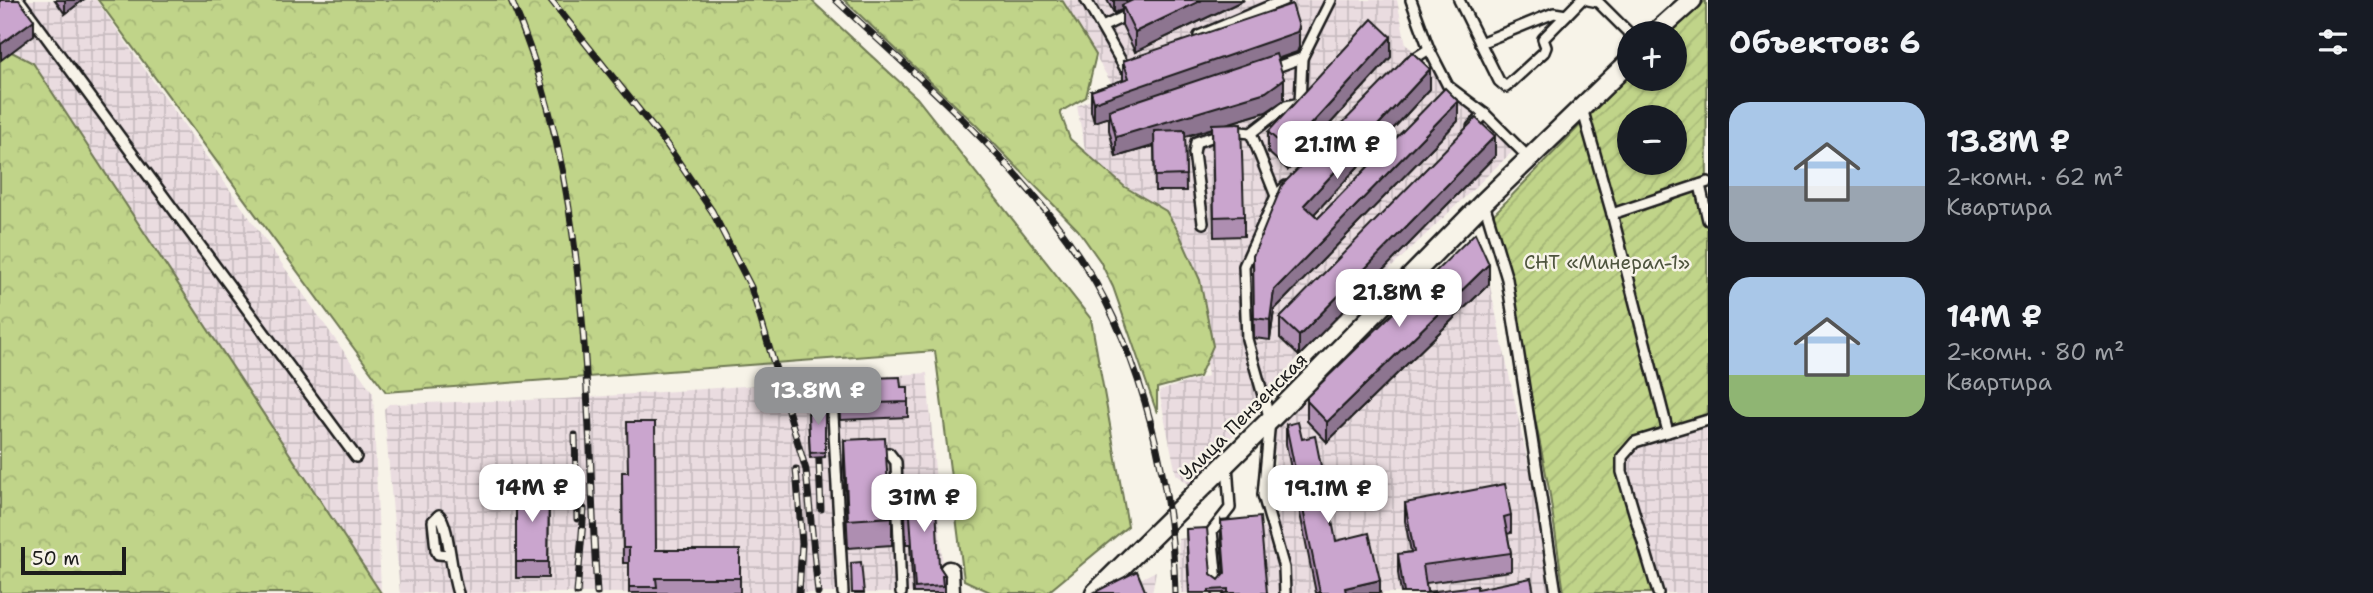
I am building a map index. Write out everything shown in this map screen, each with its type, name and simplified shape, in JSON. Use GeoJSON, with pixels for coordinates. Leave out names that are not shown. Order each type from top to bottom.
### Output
{"type":"FeatureCollection","features":[{"type":"Feature","properties":{"kind":"street"},"geometry":{"type":"LineString","coordinates":[[1668,21],[1692,0]]}},
{"type":"Feature","properties":{"kind":"street","name":"Улица Пензенская"},"geometry":{"type":"LineString","coordinates":[[1095,593],[1270,420],[1483,202],[1617,73]]}},
{"type":"Feature","properties":{"kind":"street"},"geometry":{"type":"LineString","coordinates":[[949,571],[950,593]]}},
{"type":"Feature","properties":{"kind":"lane"},"geometry":{"type":"LineString","coordinates":[[19,0],[356,457]]}},
{"type":"Feature","properties":{"kind":"lane"},"geometry":{"type":"LineString","coordinates":[[1086,0],[1125,68],[1137,62]]}},
{"type":"Feature","properties":{"kind":"lane"},"geometry":{"type":"LineString","coordinates":[[1186,42],[1284,0]]}},
{"type":"Feature","properties":{"kind":"lane"},"geometry":{"type":"LineString","coordinates":[[1203,223],[1194,153],[1196,142],[1230,131],[1251,133],[1286,106],[1300,103],[1302,58],[1331,0]]}},
{"type":"Feature","properties":{"kind":"lane"},"geometry":{"type":"LineString","coordinates":[[1411,0],[1429,49],[1448,86],[1485,114],[1529,158]]}},
{"type":"Feature","properties":{"kind":"lane"},"geometry":{"type":"LineString","coordinates":[[1459,0],[1499,81],[1510,87],[1544,52],[1543,39],[1581,0]]}},
{"type":"Feature","properties":{"kind":"lane"},"geometry":{"type":"LineString","coordinates":[[1588,0],[1598,2],[1617,21]]}},
{"type":"Feature","properties":{"kind":"lane"},"geometry":{"type":"LineString","coordinates":[[1102,27],[1147,5]]}},
{"type":"Feature","properties":{"kind":"lane"},"geometry":{"type":"LineString","coordinates":[[1480,43],[1554,13],[1566,15]]}},
{"type":"Feature","properties":{"kind":"lane"},"geometry":{"type":"LineString","coordinates":[[1399,69],[1429,49]]}},
{"type":"Feature","properties":{"kind":"lane"},"geometry":{"type":"LineString","coordinates":[[1264,72],[1302,58]]}},
{"type":"Feature","properties":{"kind":"lane"},"geometry":{"type":"LineString","coordinates":[[1438,96],[1448,86]]}},
{"type":"Feature","properties":{"kind":"lane"},"geometry":{"type":"LineString","coordinates":[[1582,107],[1668,432]]}},
{"type":"Feature","properties":{"kind":"lane"},"geometry":{"type":"LineString","coordinates":[[1466,133],[1485,114]]}},
{"type":"Feature","properties":{"kind":"lane"},"geometry":{"type":"LineString","coordinates":[[1251,133],[1276,196]]}},
{"type":"Feature","properties":{"kind":"lane"},"geometry":{"type":"LineString","coordinates":[[1285,593],[1284,568],[1263,495],[1270,420],[1247,339],[1244,266],[1276,196],[1295,176]]}},
{"type":"Feature","properties":{"kind":"lane"},"geometry":{"type":"LineString","coordinates":[[1612,214],[1704,184],[1708,220]]}},
{"type":"Feature","properties":{"kind":"lane"},"geometry":{"type":"LineString","coordinates":[[1483,202],[1507,279],[1556,593]]}},
{"type":"Feature","properties":{"kind":"lane"},"geometry":{"type":"LineString","coordinates":[[832,397],[843,593]]}},
{"type":"Feature","properties":{"kind":"lane"},"geometry":{"type":"LineString","coordinates":[[1658,593],[1622,472],[1622,457],[1635,442],[1708,420]]}},
{"type":"Feature","properties":{"kind":"lane"},"geometry":{"type":"LineString","coordinates":[[861,454],[889,453],[896,462],[901,593]]}},
{"type":"Feature","properties":{"kind":"lane"},"geometry":{"type":"LineString","coordinates":[[837,456],[849,455]]}},
{"type":"Feature","properties":{"kind":"lane"},"geometry":{"type":"LineString","coordinates":[[1218,593],[1212,531],[1230,508],[1227,463]]}},
{"type":"Feature","properties":{"kind":"lane"},"geometry":{"type":"LineString","coordinates":[[449,555],[458,593]]}},
{"type":"Feature","properties":{"kind":"shaded area"},"geometry":{"type":"Polygon","coordinates":[[[0,0],[96,0],[373,393],[381,592],[33,63],[0,46],[0,0]]]}},
{"type":"Feature","properties":{"kind":"shaded area"},"geometry":{"type":"Polygon","coordinates":[[[1061,0],[1397,0],[1406,44],[1514,150],[1299,356],[1191,486],[1176,474],[1159,391],[1208,376],[1188,250],[1154,204],[1087,161],[1077,106],[1115,89],[1061,0]]]}},
{"type":"Feature","properties":{"kind":"shaded area"},"geometry":{"type":"Polygon","coordinates":[[[1473,238],[1486,268],[1556,593],[1181,593],[1178,539],[1278,525],[1274,431],[1473,238]]]}},
{"type":"Feature","properties":{"kind":"shaded area"},"geometry":{"type":"Polygon","coordinates":[[[927,373],[945,593],[400,593],[384,409],[389,404],[564,399],[927,373]]]}},
{"type":"Feature","properties":{"kind":"shaded area"},"geometry":{"type":"Polygon","coordinates":[[[1708,425],[1708,593],[1663,593],[1626,459],[1631,451],[1641,445],[1708,425]]]}},
{"type":"Feature","properties":{"kind":"shaded area"},"geometry":{"type":"Polygon","coordinates":[[[1156,571],[1152,593],[1112,593],[1156,571]]]}},
{"type":"Feature","properties":{"kind":"green space"},"geometry":{"type":"Polygon","coordinates":[[[98,0],[811,0],[917,98],[1091,319],[1128,526],[1047,593],[992,593],[964,580],[935,351],[386,392],[98,0]]]}},
{"type":"Feature","properties":{"kind":"green space"},"geometry":{"type":"Polygon","coordinates":[[[844,0],[1062,0],[1096,55],[1086,97],[1060,112],[1070,139],[1125,187],[1166,211],[1200,280],[1213,346],[1199,377],[1157,388],[1157,413],[1113,287],[1100,261],[1078,230],[977,126],[844,0]]]}},
{"type":"Feature","properties":{"kind":"green space","name":"СНТ «Минерал-1»"},"geometry":{"type":"Polygon","coordinates":[[[1706,0],[1708,425],[1641,445],[1631,452],[1627,470],[1663,593],[1564,593],[1549,489],[1532,403],[1528,404],[1492,216],[1617,87],[1617,91],[1687,91],[1687,21],[1684,21],[1706,0]]]}},
{"type":"Feature","properties":{"kind":"green space"},"geometry":{"type":"Polygon","coordinates":[[[0,46],[33,63],[381,593],[0,593],[0,46]]]}},
{"type":"Feature","properties":{"kind":"building"},"geometry":{"type":"Polygon","coordinates":[[[0,0],[19,0],[34,20],[1,44],[0,43],[0,0]]]}},
{"type":"Feature","properties":{"kind":"building"},"geometry":{"type":"Polygon","coordinates":[[[1133,0],[1202,0],[1135,32],[1122,5],[1133,0]]]}},
{"type":"Feature","properties":{"kind":"building"},"geometry":{"type":"Polygon","coordinates":[[[1292,4],[1299,27],[1297,32],[1094,102],[1091,91],[1129,78],[1123,61],[1292,4]]]}},
{"type":"Feature","properties":{"kind":"building"},"geometry":{"type":"Polygon","coordinates":[[[1372,19],[1391,37],[1288,150],[1268,132],[1372,19]]]}},
{"type":"Feature","properties":{"kind":"building"},"geometry":{"type":"Polygon","coordinates":[[[1412,52],[1430,69],[1304,205],[1318,218],[1445,88],[1458,101],[1274,290],[1270,320],[1254,318],[1253,256],[1282,185],[1412,52]]]}},
{"type":"Feature","properties":{"kind":"building"},"geometry":{"type":"Polygon","coordinates":[[[1276,54],[1284,79],[1266,92],[1116,137],[1109,110],[1276,54]]]}},
{"type":"Feature","properties":{"kind":"building"},"geometry":{"type":"Polygon","coordinates":[[[1476,118],[1495,136],[1299,336],[1280,318],[1476,118]]]}},
{"type":"Feature","properties":{"kind":"building"},"geometry":{"type":"Polygon","coordinates":[[[1241,123],[1244,216],[1214,217],[1212,124],[1241,123]]]}},
{"type":"Feature","properties":{"kind":"building"},"geometry":{"type":"Polygon","coordinates":[[[1185,130],[1186,175],[1155,176],[1154,131],[1185,130]]]}},
{"type":"Feature","properties":{"kind":"building"},"geometry":{"type":"Polygon","coordinates":[[[1475,233],[1489,264],[1327,422],[1307,401],[1307,397],[1475,233]]]}},
{"type":"Feature","properties":{"kind":"building"},"geometry":{"type":"Polygon","coordinates":[[[900,377],[901,387],[908,387],[908,402],[840,404],[838,379],[900,377]]]}},
{"type":"Feature","properties":{"kind":"building"},"geometry":{"type":"Polygon","coordinates":[[[819,390],[825,390],[825,452],[810,453],[808,413],[821,412],[819,390]]]}},
{"type":"Feature","properties":{"kind":"building"},"geometry":{"type":"Polygon","coordinates":[[[627,422],[655,422],[656,550],[740,550],[740,578],[656,578],[657,587],[629,587],[629,548],[623,548],[622,472],[628,472],[627,422]]]}},
{"type":"Feature","properties":{"kind":"building"},"geometry":{"type":"Polygon","coordinates":[[[1298,422],[1302,439],[1315,436],[1336,541],[1369,533],[1380,580],[1345,588],[1346,593],[1320,593],[1286,425],[1298,422]]]}},
{"type":"Feature","properties":{"kind":"building"},"geometry":{"type":"Polygon","coordinates":[[[885,438],[892,517],[848,520],[844,440],[885,438]]]}},
{"type":"Feature","properties":{"kind":"building"},"geometry":{"type":"Polygon","coordinates":[[[918,480],[929,480],[929,484],[935,484],[939,566],[945,575],[942,576],[943,586],[915,588],[910,516],[906,516],[904,486],[918,485],[918,480]]]}},
{"type":"Feature","properties":{"kind":"building"},"geometry":{"type":"Polygon","coordinates":[[[1505,484],[1511,515],[1504,517],[1511,553],[1423,565],[1427,592],[1477,586],[1477,589],[1531,578],[1534,593],[1404,593],[1398,554],[1414,552],[1405,503],[1505,484]]]}},
{"type":"Feature","properties":{"kind":"building"},"geometry":{"type":"Polygon","coordinates":[[[516,486],[549,486],[548,562],[516,562],[516,486]]]}},
{"type":"Feature","properties":{"kind":"building"},"geometry":{"type":"Polygon","coordinates":[[[1260,517],[1267,593],[1228,593],[1228,589],[1190,593],[1186,529],[1207,528],[1211,574],[1219,580],[1225,573],[1221,521],[1260,517]]]}},
{"type":"Feature","properties":{"kind":"building"},"geometry":{"type":"Polygon","coordinates":[[[861,562],[864,593],[852,593],[851,563],[861,562]]]}},
{"type":"Feature","properties":{"kind":"building"},"geometry":{"type":"Polygon","coordinates":[[[1137,571],[1146,593],[1093,593],[1137,571]]]}},
{"type":"Feature","properties":{"kind":"railway"},"geometry":{"type":"LineString","coordinates":[[511,0],[537,70],[556,142],[570,216],[586,367],[597,593]]}},
{"type":"Feature","properties":{"kind":"railway"},"geometry":{"type":"LineString","coordinates":[[551,0],[667,145],[712,211],[751,287],[806,470],[818,593]]}},
{"type":"Feature","properties":{"kind":"railway"},"geometry":{"type":"LineString","coordinates":[[836,0],[1002,159],[1060,229],[1086,267],[1124,341],[1151,424],[1168,510],[1175,593]]}},
{"type":"Feature","properties":{"kind":"railway"},"geometry":{"type":"LineString","coordinates":[[575,435],[577,519]]}},
{"type":"Feature","properties":{"kind":"railway"},"geometry":{"type":"LineString","coordinates":[[818,439],[821,509]]}},
{"type":"Feature","properties":{"kind":"railway"},"geometry":{"type":"LineString","coordinates":[[796,469],[802,543],[799,593]]}},
{"type":"Feature","properties":{"kind":"railway"},"geometry":{"type":"LineString","coordinates":[[577,593],[584,509]]}}]}
